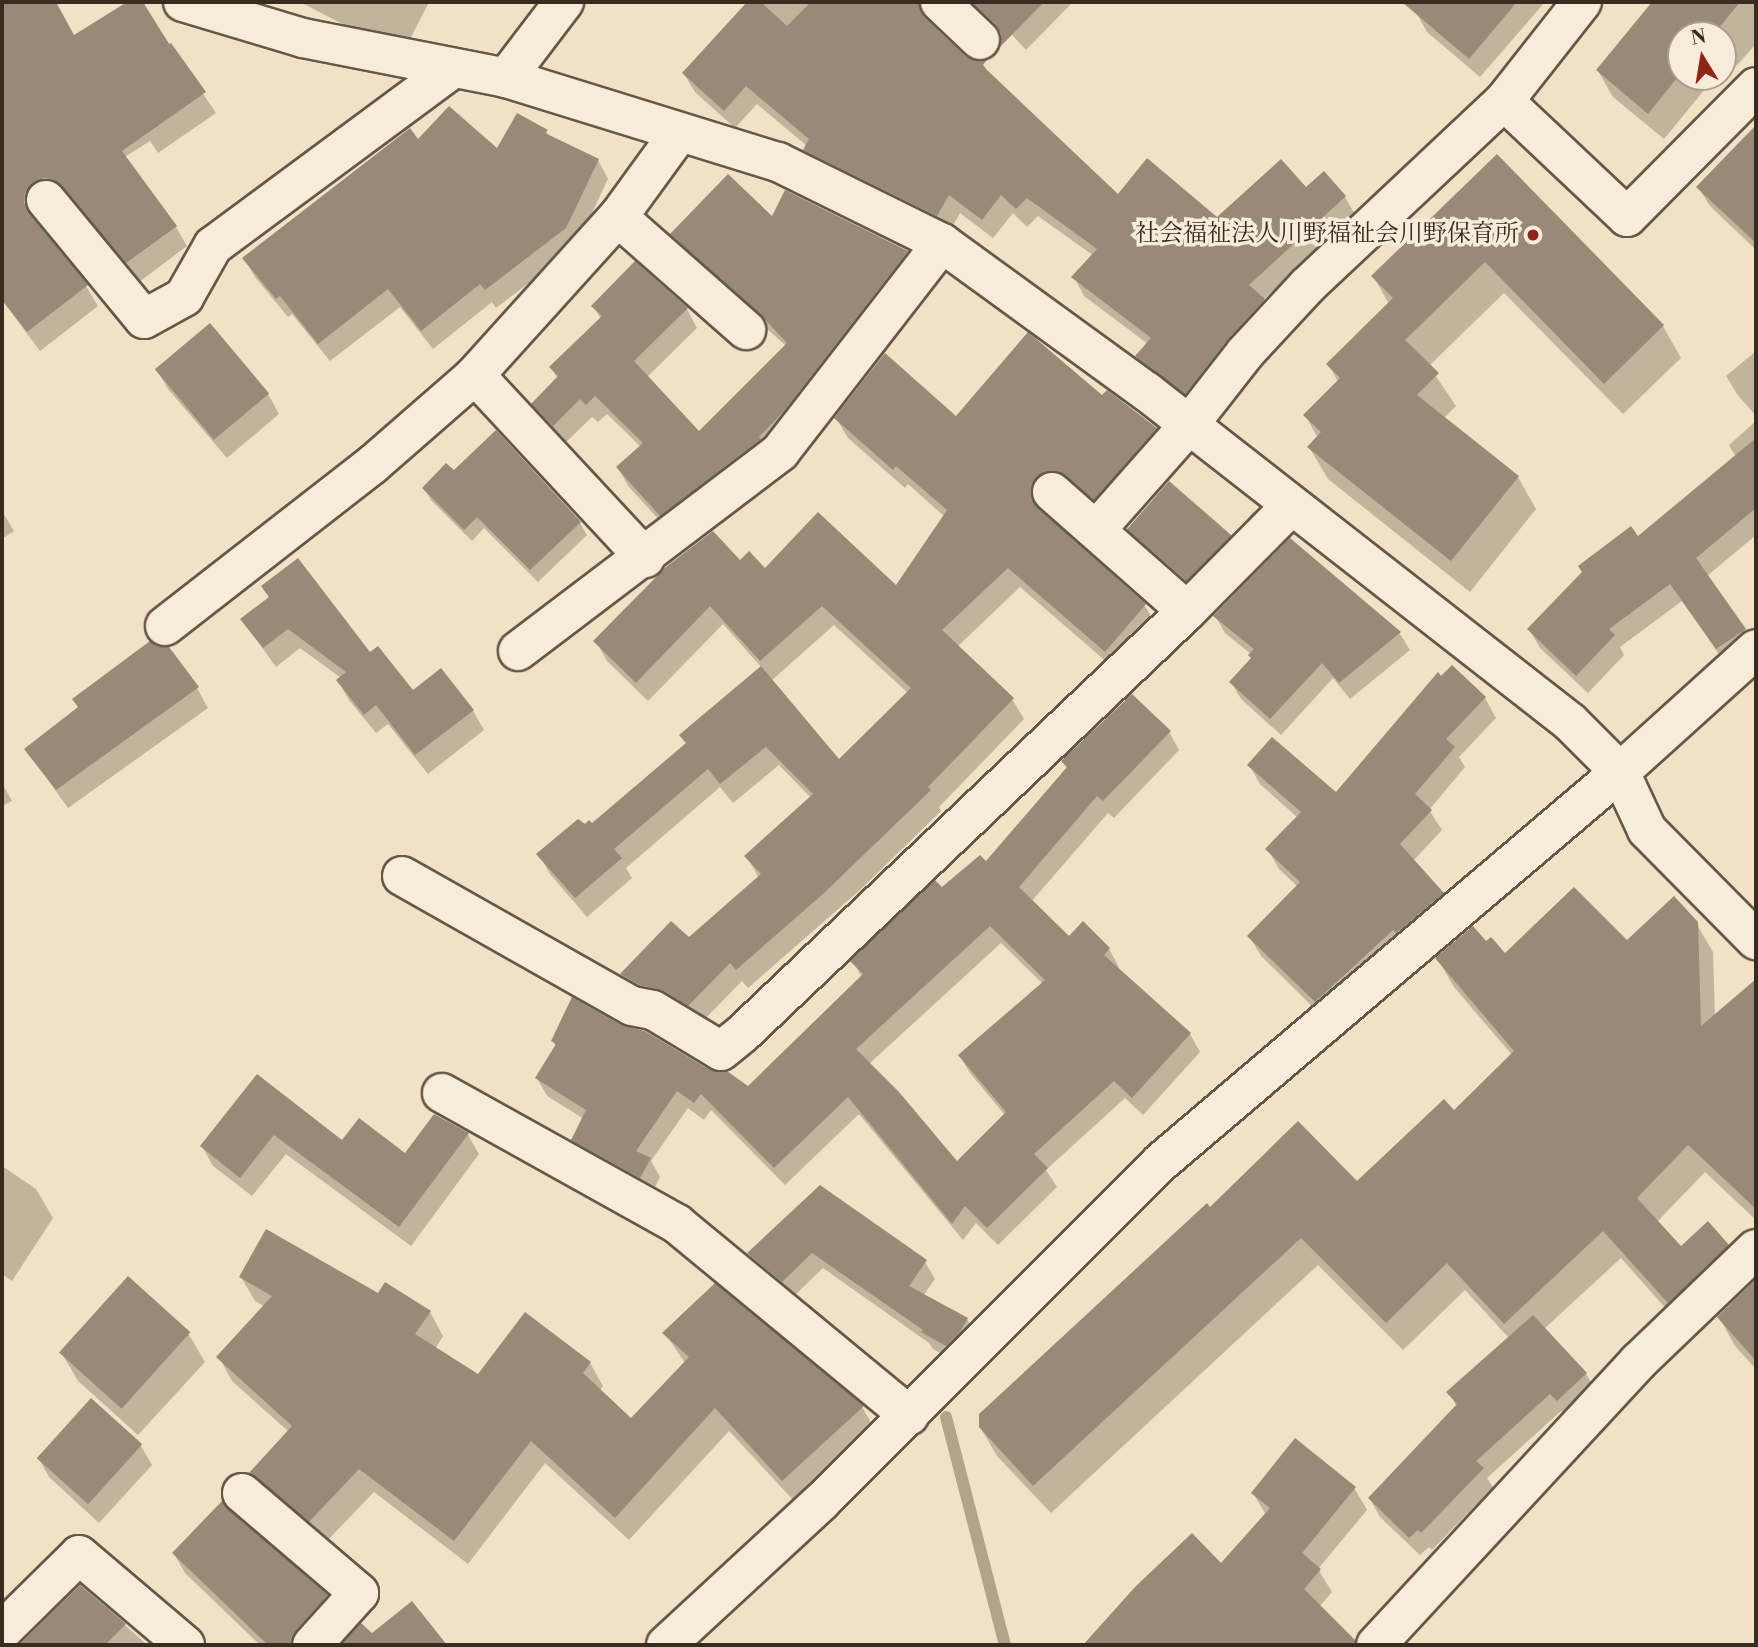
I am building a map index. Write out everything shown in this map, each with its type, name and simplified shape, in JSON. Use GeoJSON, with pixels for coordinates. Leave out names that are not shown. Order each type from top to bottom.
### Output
{"type":"FeatureCollection","features":[{"type":"Feature","properties":{"kind":"street"},"geometry":{"type":"LineString","coordinates":[[183,2],[303,38],[506,78],[778,162],[942,243],[1146,391],[1570,722],[1620,772],[1647,830],[1756,940]]}},
{"type":"Feature","properties":{"kind":"street"},"geometry":{"type":"LineString","coordinates":[[506,78],[564,2]]}},
{"type":"Feature","properties":{"kind":"street"},"geometry":{"type":"LineString","coordinates":[[940,2],[980,40]]}},
{"type":"Feature","properties":{"kind":"street"},"geometry":{"type":"LineString","coordinates":[[1096,530],[1188,426],[1245,353],[1307,286],[1504,101],[1582,2]]}},
{"type":"Feature","properties":{"kind":"street"},"geometry":{"type":"LineString","coordinates":[[46,200],[144,319],[184,297],[213,246],[452,69]]}},
{"type":"Feature","properties":{"kind":"street"},"geometry":{"type":"LineString","coordinates":[[1504,101],[1627,217],[1756,87]]}},
{"type":"Feature","properties":{"kind":"street"},"geometry":{"type":"LineString","coordinates":[[165,626],[372,465],[475,375],[618,217],[679,133]]}},
{"type":"Feature","properties":{"kind":"street"},"geometry":{"type":"LineString","coordinates":[[618,217],[746,330]]}},
{"type":"Feature","properties":{"kind":"street"},"geometry":{"type":"LineString","coordinates":[[518,651],[645,558],[780,452],[942,243]]}},
{"type":"Feature","properties":{"kind":"street"},"geometry":{"type":"LineString","coordinates":[[475,375],[645,558]]}},
{"type":"Feature","properties":{"kind":"street"},"geometry":{"type":"LineString","coordinates":[[1052,492],[1187,611]]}},
{"type":"Feature","properties":{"kind":"street"},"geometry":{"type":"LineString","coordinates":[[402,876],[632,1006],[653,1010],[721,1051],[752,1025],[1187,611],[1291,506]]}},
{"type":"Feature","properties":{"kind":"street"},"geometry":{"type":"LineString","coordinates":[[666,1645],[821,1502],[1161,1162],[1620,772],[1756,649]]}},
{"type":"Feature","properties":{"kind":"street"},"geometry":{"type":"LineString","coordinates":[[442,1093],[677,1224],[909,1415]]}},
{"type":"Feature","properties":{"kind":"street"},"geometry":{"type":"LineString","coordinates":[[1376,1645],[1638,1362],[1756,1249]]}},
{"type":"Feature","properties":{"kind":"street"},"geometry":{"type":"LineString","coordinates":[[242,1493],[359,1593],[312,1645]]}},
{"type":"Feature","properties":{"kind":"street"},"geometry":{"type":"LineString","coordinates":[[2,1631],[79,1555],[185,1645]]}},
{"type":"Feature","properties":{"kind":"building"},"geometry":{"type":"Polygon","coordinates":[[[2,2],[56,2],[74,35],[127,2],[143,2],[169,44],[171,43],[206,92],[122,151],[177,226],[126,263],[62,186],[53,179],[43,178],[32,184],[25,193],[24,203],[29,213],[88,285],[27,332],[2,300],[2,2]]]}},
{"type":"Feature","properties":{"kind":"building"},"geometry":{"type":"Polygon","coordinates":[[[747,2],[761,2],[787,26],[811,2],[919,2],[925,18],[965,56],[976,61],[987,60],[983,65],[987,70],[1118,194],[1147,158],[1217,217],[1281,159],[1306,187],[1324,171],[1346,196],[1249,285],[1265,299],[1229,338],[1185,394],[1135,356],[1151,338],[1071,277],[1097,249],[1027,198],[1016,209],[1001,195],[982,220],[949,195],[937,216],[803,150],[809,139],[746,86],[724,111],[682,73],[747,2]]]}},
{"type":"Feature","properties":{"kind":"building"},"geometry":{"type":"Polygon","coordinates":[[[971,2],[1044,2],[1000,47],[1001,34],[996,25],[971,2]]]}},
{"type":"Feature","properties":{"kind":"building"},"geometry":{"type":"Polygon","coordinates":[[[1402,2],[1517,2],[1469,59],[1402,2]]]}},
{"type":"Feature","properties":{"kind":"building"},"geometry":{"type":"Polygon","coordinates":[[[1652,2],[1740,2],[1724,21],[1667,21],[1667,90],[1648,114],[1596,70],[1652,2]]]}},
{"type":"Feature","properties":{"kind":"building"},"geometry":{"type":"Polygon","coordinates":[[[449,106],[497,148],[517,113],[548,130],[545,133],[599,159],[566,228],[485,290],[480,284],[421,331],[388,289],[318,344],[280,296],[276,299],[242,258],[410,128],[418,139],[449,106]]]}},
{"type":"Feature","properties":{"kind":"building"},"geometry":{"type":"Polygon","coordinates":[[[1756,125],[1756,243],[1696,187],[1756,125]]]}},
{"type":"Feature","properties":{"kind":"building"},"geometry":{"type":"Polygon","coordinates":[[[1497,154],[1664,325],[1604,384],[1485,262],[1405,340],[1439,373],[1417,395],[1519,476],[1451,561],[1307,447],[1321,432],[1303,415],[1340,378],[1326,364],[1393,298],[1371,276],[1497,154]]]}},
{"type":"Feature","properties":{"kind":"building"},"geometry":{"type":"Polygon","coordinates":[[[728,174],[772,216],[785,190],[908,251],[783,412],[759,437],[761,439],[660,516],[616,467],[643,443],[595,396],[586,405],[580,399],[553,426],[531,404],[558,376],[549,367],[602,316],[591,306],[635,261],[688,308],[634,361],[699,431],[787,343],[760,314],[670,234],[728,174]]]}},
{"type":"Feature","properties":{"kind":"building"},"geometry":{"type":"Polygon","coordinates":[[[210,323],[269,393],[214,440],[155,369],[210,323]]]}},
{"type":"Feature","properties":{"kind":"building"},"geometry":{"type":"Polygon","coordinates":[[[1028,332],[1102,395],[1107,390],[1157,428],[1094,500],[1056,471],[1046,471],[1036,477],[1031,488],[1032,500],[1038,508],[1146,604],[1105,652],[1008,568],[942,630],[1014,698],[928,787],[931,790],[824,893],[736,970],[730,963],[688,1006],[664,991],[640,985],[620,974],[671,921],[689,937],[761,874],[744,856],[813,794],[766,747],[720,784],[708,769],[614,849],[622,858],[575,898],[536,854],[578,819],[585,824],[589,820],[592,823],[686,743],[679,735],[761,666],[839,759],[911,688],[822,606],[760,661],[710,606],[636,683],[593,641],[667,566],[713,531],[740,560],[749,551],[765,568],[818,512],[896,585],[947,510],[896,466],[893,470],[834,418],[885,353],[956,416],[1028,332]]]}},
{"type":"Feature","properties":{"kind":"building"},"geometry":{"type":"Polygon","coordinates":[[[496,430],[581,522],[530,570],[477,517],[464,530],[422,488],[446,463],[454,470],[496,430]]]}},
{"type":"Feature","properties":{"kind":"building"},"geometry":{"type":"Polygon","coordinates":[[[1756,438],[1756,508],[1696,558],[1746,629],[1716,649],[1670,584],[1609,629],[1615,635],[1576,676],[1527,629],[1582,572],[1578,566],[1631,526],[1638,536],[1756,438]]]}},
{"type":"Feature","properties":{"kind":"building"},"geometry":{"type":"Polygon","coordinates":[[[1169,481],[1232,535],[1190,584],[1127,529],[1169,481]]]}},
{"type":"Feature","properties":{"kind":"building"},"geometry":{"type":"Polygon","coordinates":[[[1290,538],[1401,632],[1339,683],[1322,663],[1270,719],[1229,682],[1251,658],[1248,655],[1254,649],[1213,616],[1290,538]]]}},
{"type":"Feature","properties":{"kind":"building"},"geometry":{"type":"Polygon","coordinates":[[[298,558],[370,652],[378,646],[413,690],[441,668],[474,710],[415,755],[376,705],[364,715],[336,680],[346,672],[288,629],[263,648],[240,619],[269,597],[261,586],[298,558]]]}},
{"type":"Feature","properties":{"kind":"building"},"geometry":{"type":"Polygon","coordinates":[[[150,641],[157,646],[169,647],[199,687],[56,790],[24,749],[78,707],[72,699],[150,641]]]}},
{"type":"Feature","properties":{"kind":"building"},"geometry":{"type":"Polygon","coordinates":[[[1452,665],[1486,697],[1446,739],[1455,747],[1415,794],[1432,810],[1400,844],[1444,893],[1396,933],[1393,930],[1315,1002],[1247,936],[1300,882],[1265,849],[1301,812],[1247,765],[1272,737],[1336,792],[1438,672],[1441,676],[1452,665]]]}},
{"type":"Feature","properties":{"kind":"building"},"geometry":{"type":"Polygon","coordinates":[[[1132,694],[1171,731],[1103,801],[1097,796],[1019,887],[1069,936],[1083,921],[1110,948],[1104,955],[1191,1033],[1132,1098],[1114,1081],[1034,1154],[1048,1168],[987,1228],[965,1206],[952,1224],[848,1097],[774,1168],[701,1094],[694,1103],[677,1091],[636,1151],[651,1158],[640,1178],[571,1140],[586,1110],[535,1078],[556,1044],[551,1041],[572,997],[621,1025],[645,1031],[710,1070],[727,1071],[748,1086],[863,974],[850,961],[935,880],[942,887],[980,855],[986,861],[1067,767],[1061,761],[1132,694]],[[990,926],[856,1049],[899,1092],[957,1161],[1006,1112],[958,1055],[1045,980],[990,926]]]}},
{"type":"Feature","properties":{"kind":"building"},"geometry":{"type":"Polygon","coordinates":[[[1574,887],[1627,940],[1674,896],[1698,922],[1701,1026],[1756,979],[1756,1209],[1688,1145],[1637,1198],[1681,1246],[1708,1221],[1729,1245],[1668,1303],[1603,1231],[1504,1324],[1447,1263],[1386,1323],[1301,1238],[1033,1486],[979,1427],[979,1414],[1207,1203],[1210,1207],[1298,1121],[1357,1181],[1444,1099],[1454,1110],[1514,1051],[1435,958],[1473,926],[1486,941],[1491,937],[1505,953],[1574,887]]]}},
{"type":"Feature","properties":{"kind":"building"},"geometry":{"type":"Polygon","coordinates":[[[257,1074],[342,1140],[359,1118],[405,1153],[434,1114],[469,1133],[399,1227],[274,1135],[240,1178],[200,1146],[257,1074]]]}},
{"type":"Feature","properties":{"kind":"building"},"geometry":{"type":"Polygon","coordinates":[[[820,1185],[927,1260],[909,1286],[968,1318],[960,1332],[946,1346],[921,1332],[923,1330],[812,1253],[782,1282],[747,1253],[820,1185]]]}},
{"type":"Feature","properties":{"kind":"building"},"geometry":{"type":"Polygon","coordinates":[[[266,1229],[378,1293],[385,1282],[431,1311],[415,1334],[478,1374],[525,1312],[591,1362],[583,1373],[631,1418],[689,1357],[662,1333],[715,1283],[864,1406],[782,1481],[715,1408],[615,1518],[531,1441],[454,1541],[359,1469],[309,1522],[249,1473],[292,1426],[216,1357],[272,1296],[239,1277],[266,1229]]]}},
{"type":"Feature","properties":{"kind":"building"},"geometry":{"type":"Polygon","coordinates":[[[128,1276],[190,1332],[122,1409],[59,1353],[128,1276]]]}},
{"type":"Feature","properties":{"kind":"building"},"geometry":{"type":"Polygon","coordinates":[[[1756,1279],[1756,1361],[1717,1317],[1756,1279]]]}},
{"type":"Feature","properties":{"kind":"building"},"geometry":{"type":"Polygon","coordinates":[[[1533,1315],[1587,1373],[1557,1401],[1550,1394],[1476,1461],[1484,1468],[1421,1533],[1418,1530],[1409,1538],[1368,1498],[1457,1404],[1446,1392],[1533,1315]]]}},
{"type":"Feature","properties":{"kind":"building"},"geometry":{"type":"Polygon","coordinates":[[[91,1398],[142,1444],[88,1504],[37,1458],[91,1398]]]}},
{"type":"Feature","properties":{"kind":"building"},"geometry":{"type":"Polygon","coordinates":[[[1295,1438],[1356,1487],[1302,1553],[1321,1569],[1304,1589],[1355,1640],[1355,1645],[1083,1645],[1135,1587],[1192,1533],[1221,1563],[1270,1508],[1251,1493],[1295,1438]]]}},
{"type":"Feature","properties":{"kind":"building"},"geometry":{"type":"Polygon","coordinates":[[[222,1501],[328,1595],[296,1630],[291,1645],[268,1645],[172,1553],[222,1501]]]}},
{"type":"Feature","properties":{"kind":"building"},"geometry":{"type":"Polygon","coordinates":[[[80,1585],[126,1624],[105,1645],[19,1645],[80,1585]]]}},
{"type":"Feature","properties":{"kind":"building"},"geometry":{"type":"Polygon","coordinates":[[[412,1601],[447,1645],[341,1645],[361,1623],[372,1633],[412,1601]]]}},
{"type":"Feature","properties":{"kind":"waterway"},"geometry":{"type":"LineString","coordinates":[[946,1417],[1005,1645]]}},
{"type":"Feature","properties":{"kind":"place","name":"社会福祉法人川野福祉会川野保育所"},"geometry":{"type":"Point","coordinates":[1533,235]}}]}
